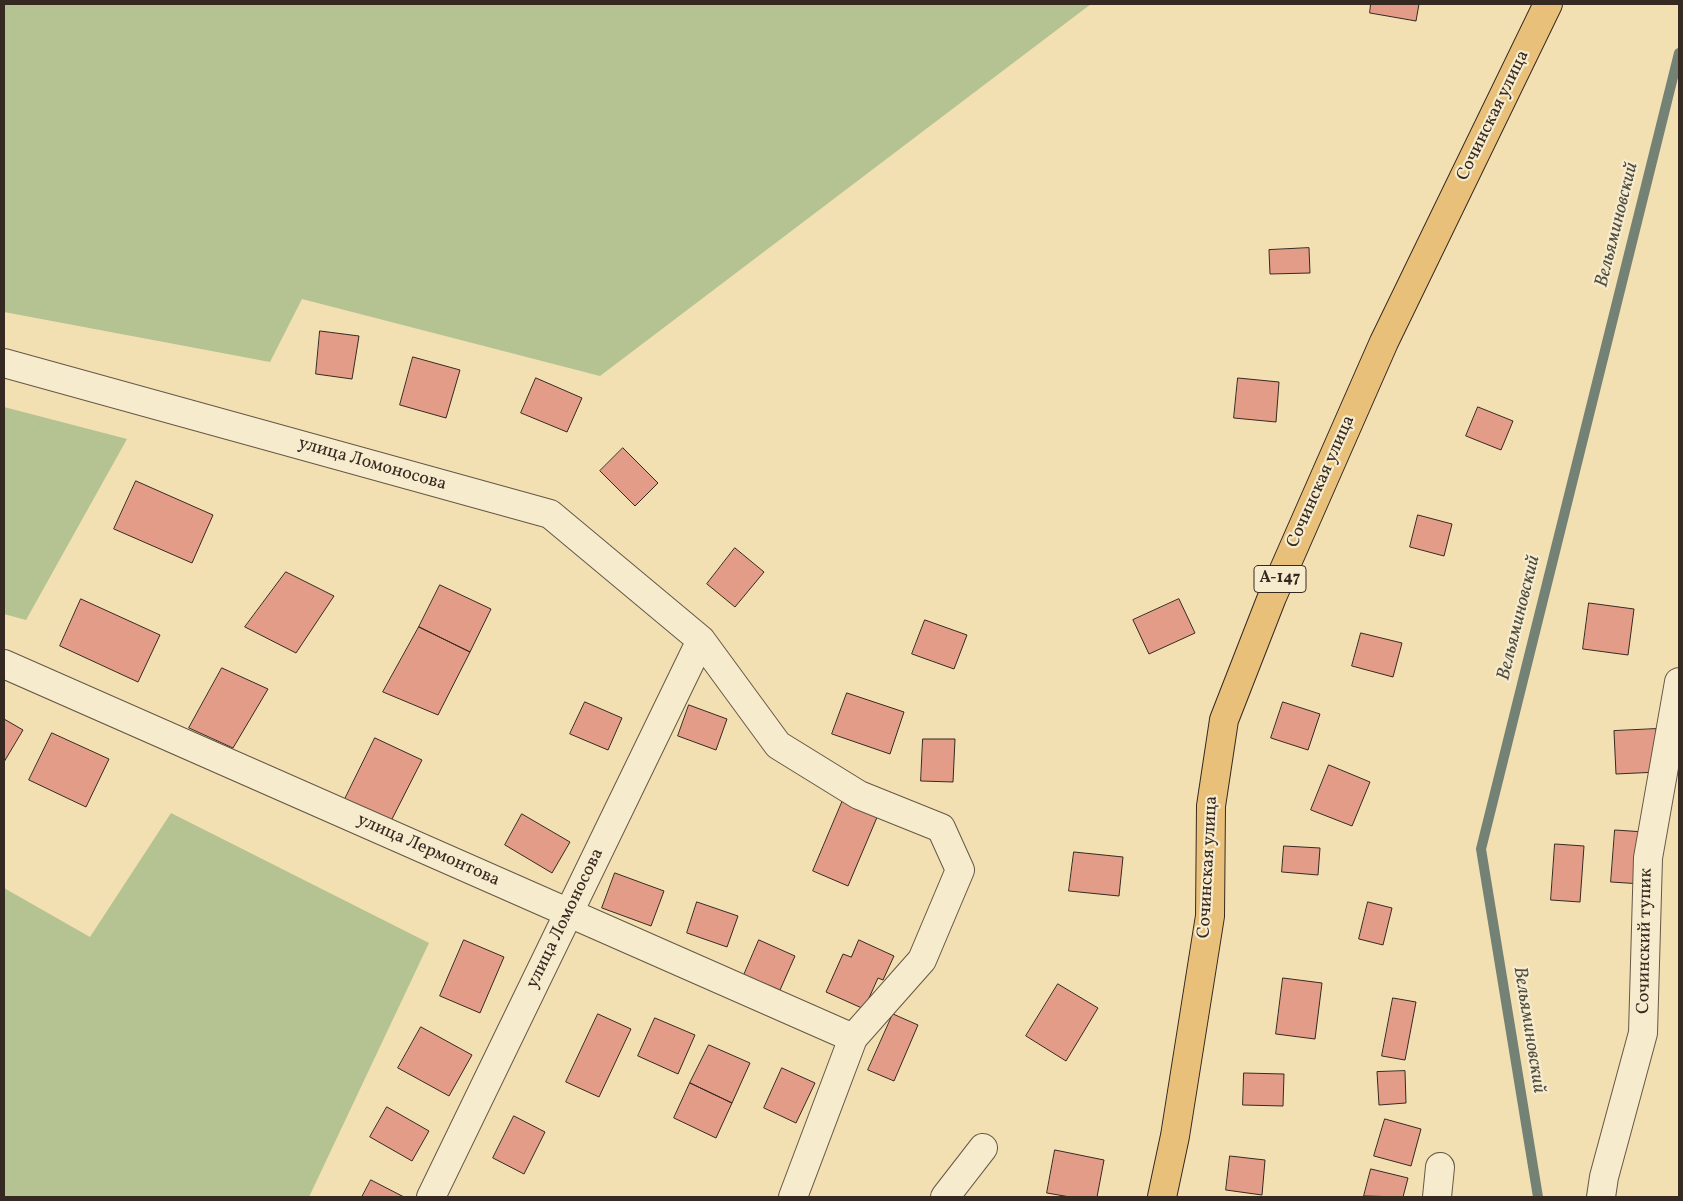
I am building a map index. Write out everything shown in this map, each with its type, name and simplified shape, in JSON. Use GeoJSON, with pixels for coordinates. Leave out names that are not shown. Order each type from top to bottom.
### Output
{"type":"FeatureCollection","features":[{"type":"Feature","properties":{"kind":"highway","name":"Сочинская улица"},"geometry":{"type":"LineString","coordinates":[[1162,1197],[1175,1136],[1210,916],[1211,806],[1224,720],[1272,597],[1384,342],[1548,4]]}},
{"type":"Feature","properties":{"kind":"street","name":"улица Ломоносова"},"geometry":{"type":"LineString","coordinates":[[4,363],[550,514],[701,640],[778,745],[859,794],[941,828],[960,870],[953,888],[922,960],[853,1038]]}},
{"type":"Feature","properties":{"kind":"street","name":"улица Ломоносова"},"geometry":{"type":"LineString","coordinates":[[431,1197],[701,640]]}},
{"type":"Feature","properties":{"kind":"street","name":"улица Лермонтова"},"geometry":{"type":"LineString","coordinates":[[4,664],[853,1038]]}},
{"type":"Feature","properties":{"kind":"street","name":"Сочинский тупик"},"geometry":{"type":"LineString","coordinates":[[1601,1197],[1604,1177],[1643,1033],[1648,858],[1679,682]]}},
{"type":"Feature","properties":{"kind":"street"},"geometry":{"type":"LineString","coordinates":[[793,1197],[853,1038]]}},
{"type":"Feature","properties":{"kind":"street"},"geometry":{"type":"LineString","coordinates":[[945,1197],[983,1148]]}},
{"type":"Feature","properties":{"kind":"street"},"geometry":{"type":"LineString","coordinates":[[1437,1197],[1440,1167]]}},
{"type":"Feature","properties":{"kind":"green space"},"geometry":{"type":"Polygon","coordinates":[[[4,4],[1091,4],[600,376],[302,299],[270,362],[4,312],[4,4]]]}},
{"type":"Feature","properties":{"kind":"green space"},"geometry":{"type":"Polygon","coordinates":[[[4,407],[127,439],[26,620],[4,614],[4,407]]]}},
{"type":"Feature","properties":{"kind":"green space"},"geometry":{"type":"Polygon","coordinates":[[[171,813],[429,943],[309,1197],[4,1197],[4,888],[90,937],[171,813]]]}},
{"type":"Feature","properties":{"kind":"building"},"geometry":{"type":"Polygon","coordinates":[[[1371,4],[1419,4],[1416,21],[1370,13],[1371,4]]]}},
{"type":"Feature","properties":{"kind":"building"},"geometry":{"type":"Polygon","coordinates":[[[1309,248],[1310,273],[1270,274],[1269,250],[1309,248]]]}},
{"type":"Feature","properties":{"kind":"building"},"geometry":{"type":"Polygon","coordinates":[[[320,331],[359,336],[352,379],[316,374],[320,331]]]}},
{"type":"Feature","properties":{"kind":"building"},"geometry":{"type":"Polygon","coordinates":[[[413,357],[460,370],[446,418],[400,405],[413,357]]]}},
{"type":"Feature","properties":{"kind":"building"},"geometry":{"type":"Polygon","coordinates":[[[536,378],[582,398],[567,432],[521,413],[536,378]]]}},
{"type":"Feature","properties":{"kind":"building"},"geometry":{"type":"Polygon","coordinates":[[[1238,378],[1279,382],[1276,422],[1234,418],[1238,378]]]}},
{"type":"Feature","properties":{"kind":"building"},"geometry":{"type":"Polygon","coordinates":[[[1478,407],[1513,421],[1501,450],[1466,436],[1478,407]]]}},
{"type":"Feature","properties":{"kind":"building"},"geometry":{"type":"Polygon","coordinates":[[[623,448],[658,483],[635,506],[600,471],[623,448]]]}},
{"type":"Feature","properties":{"kind":"building"},"geometry":{"type":"Polygon","coordinates":[[[136,481],[213,515],[192,563],[114,529],[136,481]]]}},
{"type":"Feature","properties":{"kind":"building"},"geometry":{"type":"Polygon","coordinates":[[[1418,515],[1452,524],[1444,556],[1410,547],[1418,515]]]}},
{"type":"Feature","properties":{"kind":"building"},"geometry":{"type":"Polygon","coordinates":[[[735,548],[764,572],[735,607],[707,584],[735,548]]]}},
{"type":"Feature","properties":{"kind":"building"},"geometry":{"type":"Polygon","coordinates":[[[286,572],[334,596],[296,653],[245,627],[286,572]]]}},
{"type":"Feature","properties":{"kind":"building"},"geometry":{"type":"Polygon","coordinates":[[[440,585],[491,609],[470,652],[419,627],[440,585]]]}},
{"type":"Feature","properties":{"kind":"building"},"geometry":{"type":"Polygon","coordinates":[[[81,599],[160,635],[138,682],[60,646],[81,599]]]}},
{"type":"Feature","properties":{"kind":"building"},"geometry":{"type":"Polygon","coordinates":[[[1179,599],[1195,633],[1149,654],[1133,620],[1179,599]]]}},
{"type":"Feature","properties":{"kind":"building"},"geometry":{"type":"Polygon","coordinates":[[[1589,603],[1634,609],[1628,655],[1583,649],[1589,603]]]}},
{"type":"Feature","properties":{"kind":"building"},"geometry":{"type":"Polygon","coordinates":[[[925,620],[967,635],[954,669],[912,654],[925,620]]]}},
{"type":"Feature","properties":{"kind":"building"},"geometry":{"type":"Polygon","coordinates":[[[419,627],[470,652],[438,715],[383,692],[419,627]]]}},
{"type":"Feature","properties":{"kind":"building"},"geometry":{"type":"Polygon","coordinates":[[[1361,633],[1402,643],[1393,677],[1352,666],[1361,633]]]}},
{"type":"Feature","properties":{"kind":"building"},"geometry":{"type":"Polygon","coordinates":[[[222,668],[268,689],[233,748],[189,728],[222,668]]]}},
{"type":"Feature","properties":{"kind":"building"},"geometry":{"type":"Polygon","coordinates":[[[847,693],[904,712],[890,754],[832,734],[847,693]]]}},
{"type":"Feature","properties":{"kind":"building"},"geometry":{"type":"Polygon","coordinates":[[[585,702],[622,718],[608,750],[570,734],[585,702]]]}},
{"type":"Feature","properties":{"kind":"building"},"geometry":{"type":"Polygon","coordinates":[[[1283,702],[1320,714],[1308,750],[1271,738],[1283,702]]]}},
{"type":"Feature","properties":{"kind":"building"},"geometry":{"type":"Polygon","coordinates":[[[689,705],[727,719],[716,750],[678,736],[689,705]]]}},
{"type":"Feature","properties":{"kind":"building"},"geometry":{"type":"Polygon","coordinates":[[[4,719],[23,730],[4,762],[4,719]]]}},
{"type":"Feature","properties":{"kind":"building"},"geometry":{"type":"Polygon","coordinates":[[[1656,729],[1658,772],[1616,774],[1614,731],[1656,729]]]}},
{"type":"Feature","properties":{"kind":"building"},"geometry":{"type":"Polygon","coordinates":[[[52,733],[109,759],[86,807],[29,780],[52,733]]]}},
{"type":"Feature","properties":{"kind":"building"},"geometry":{"type":"Polygon","coordinates":[[[375,738],[422,760],[391,821],[344,801],[375,738]]]}},
{"type":"Feature","properties":{"kind":"building"},"geometry":{"type":"Polygon","coordinates":[[[923,739],[955,739],[953,782],[921,781],[923,739]]]}},
{"type":"Feature","properties":{"kind":"building"},"geometry":{"type":"Polygon","coordinates":[[[1329,765],[1370,782],[1352,826],[1311,810],[1329,765]]]}},
{"type":"Feature","properties":{"kind":"building"},"geometry":{"type":"Polygon","coordinates":[[[843,800],[878,815],[848,886],[813,871],[843,800]]]}},
{"type":"Feature","properties":{"kind":"building"},"geometry":{"type":"Polygon","coordinates":[[[522,814],[570,842],[552,873],[505,845],[522,814]]]}},
{"type":"Feature","properties":{"kind":"building"},"geometry":{"type":"Polygon","coordinates":[[[1615,830],[1645,832],[1642,884],[1611,882],[1615,830]]]}},
{"type":"Feature","properties":{"kind":"building"},"geometry":{"type":"Polygon","coordinates":[[[1555,844],[1584,846],[1580,902],[1551,900],[1555,844]]]}},
{"type":"Feature","properties":{"kind":"building"},"geometry":{"type":"Polygon","coordinates":[[[1284,846],[1320,848],[1318,875],[1282,872],[1284,846]]]}},
{"type":"Feature","properties":{"kind":"building"},"geometry":{"type":"Polygon","coordinates":[[[1074,852],[1123,857],[1119,896],[1069,891],[1074,852]]]}},
{"type":"Feature","properties":{"kind":"building"},"geometry":{"type":"Polygon","coordinates":[[[615,873],[664,891],[651,926],[602,908],[615,873]]]}},
{"type":"Feature","properties":{"kind":"building"},"geometry":{"type":"Polygon","coordinates":[[[697,902],[738,916],[727,947],[687,933],[697,902]]]}},
{"type":"Feature","properties":{"kind":"building"},"geometry":{"type":"Polygon","coordinates":[[[1368,902],[1392,908],[1383,945],[1359,939],[1368,902]]]}},
{"type":"Feature","properties":{"kind":"building"},"geometry":{"type":"Polygon","coordinates":[[[464,940],[504,957],[480,1013],[440,996],[464,940]]]}},
{"type":"Feature","properties":{"kind":"building"},"geometry":{"type":"Polygon","coordinates":[[[759,940],[795,956],[780,990],[744,975],[759,940]]]}},
{"type":"Feature","properties":{"kind":"building"},"geometry":{"type":"Polygon","coordinates":[[[859,940],[894,956],[883,980],[878,978],[864,1009],[826,992],[843,954],[851,957],[859,940]]]}},
{"type":"Feature","properties":{"kind":"building"},"geometry":{"type":"Polygon","coordinates":[[[1283,978],[1322,983],[1315,1039],[1276,1034],[1283,978]]]}},
{"type":"Feature","properties":{"kind":"building"},"geometry":{"type":"Polygon","coordinates":[[[1058,984],[1098,1008],[1066,1061],[1026,1036],[1058,984]]]}},
{"type":"Feature","properties":{"kind":"building"},"geometry":{"type":"Polygon","coordinates":[[[1393,998],[1416,1002],[1405,1060],[1382,1056],[1393,998]]]}},
{"type":"Feature","properties":{"kind":"building"},"geometry":{"type":"Polygon","coordinates":[[[598,1014],[631,1029],[599,1097],[566,1082],[598,1014]]]}},
{"type":"Feature","properties":{"kind":"building"},"geometry":{"type":"Polygon","coordinates":[[[893,1014],[918,1025],[894,1081],[868,1070],[893,1014]]]}},
{"type":"Feature","properties":{"kind":"building"},"geometry":{"type":"Polygon","coordinates":[[[655,1018],[695,1035],[678,1074],[638,1056],[655,1018]]]}},
{"type":"Feature","properties":{"kind":"building"},"geometry":{"type":"Polygon","coordinates":[[[421,1027],[472,1055],[449,1096],[398,1068],[421,1027]]]}},
{"type":"Feature","properties":{"kind":"building"},"geometry":{"type":"Polygon","coordinates":[[[709,1045],[750,1063],[732,1103],[690,1083],[709,1045]]]}},
{"type":"Feature","properties":{"kind":"building"},"geometry":{"type":"Polygon","coordinates":[[[782,1068],[815,1083],[796,1123],[764,1108],[782,1068]]]}},
{"type":"Feature","properties":{"kind":"building"},"geometry":{"type":"Polygon","coordinates":[[[1405,1071],[1406,1103],[1379,1105],[1377,1072],[1405,1071]]]}},
{"type":"Feature","properties":{"kind":"building"},"geometry":{"type":"Polygon","coordinates":[[[1244,1073],[1284,1074],[1283,1106],[1243,1105],[1244,1073]]]}},
{"type":"Feature","properties":{"kind":"building"},"geometry":{"type":"Polygon","coordinates":[[[690,1083],[732,1103],[716,1138],[674,1118],[690,1083]]]}},
{"type":"Feature","properties":{"kind":"building"},"geometry":{"type":"Polygon","coordinates":[[[387,1107],[429,1131],[412,1161],[370,1137],[387,1107]]]}},
{"type":"Feature","properties":{"kind":"building"},"geometry":{"type":"Polygon","coordinates":[[[514,1116],[545,1132],[524,1174],[493,1158],[514,1116]]]}},
{"type":"Feature","properties":{"kind":"building"},"geometry":{"type":"Polygon","coordinates":[[[1385,1119],[1421,1129],[1411,1166],[1374,1156],[1385,1119]]]}},
{"type":"Feature","properties":{"kind":"building"},"geometry":{"type":"Polygon","coordinates":[[[1055,1150],[1104,1160],[1097,1197],[1070,1197],[1047,1193],[1055,1150]]]}},
{"type":"Feature","properties":{"kind":"building"},"geometry":{"type":"Polygon","coordinates":[[[1230,1156],[1265,1160],[1262,1195],[1226,1190],[1230,1156]]]}},
{"type":"Feature","properties":{"kind":"building"},"geometry":{"type":"Polygon","coordinates":[[[1371,1169],[1408,1178],[1403,1197],[1364,1196],[1371,1169]]]}},
{"type":"Feature","properties":{"kind":"building"},"geometry":{"type":"Polygon","coordinates":[[[371,1180],[404,1197],[362,1197],[371,1180]]]}},
{"type":"Feature","properties":{"kind":"waterway","name":"Вельяминовский"},"geometry":{"type":"LineString","coordinates":[[1538,1197],[1481,849],[1679,53]]}}]}
